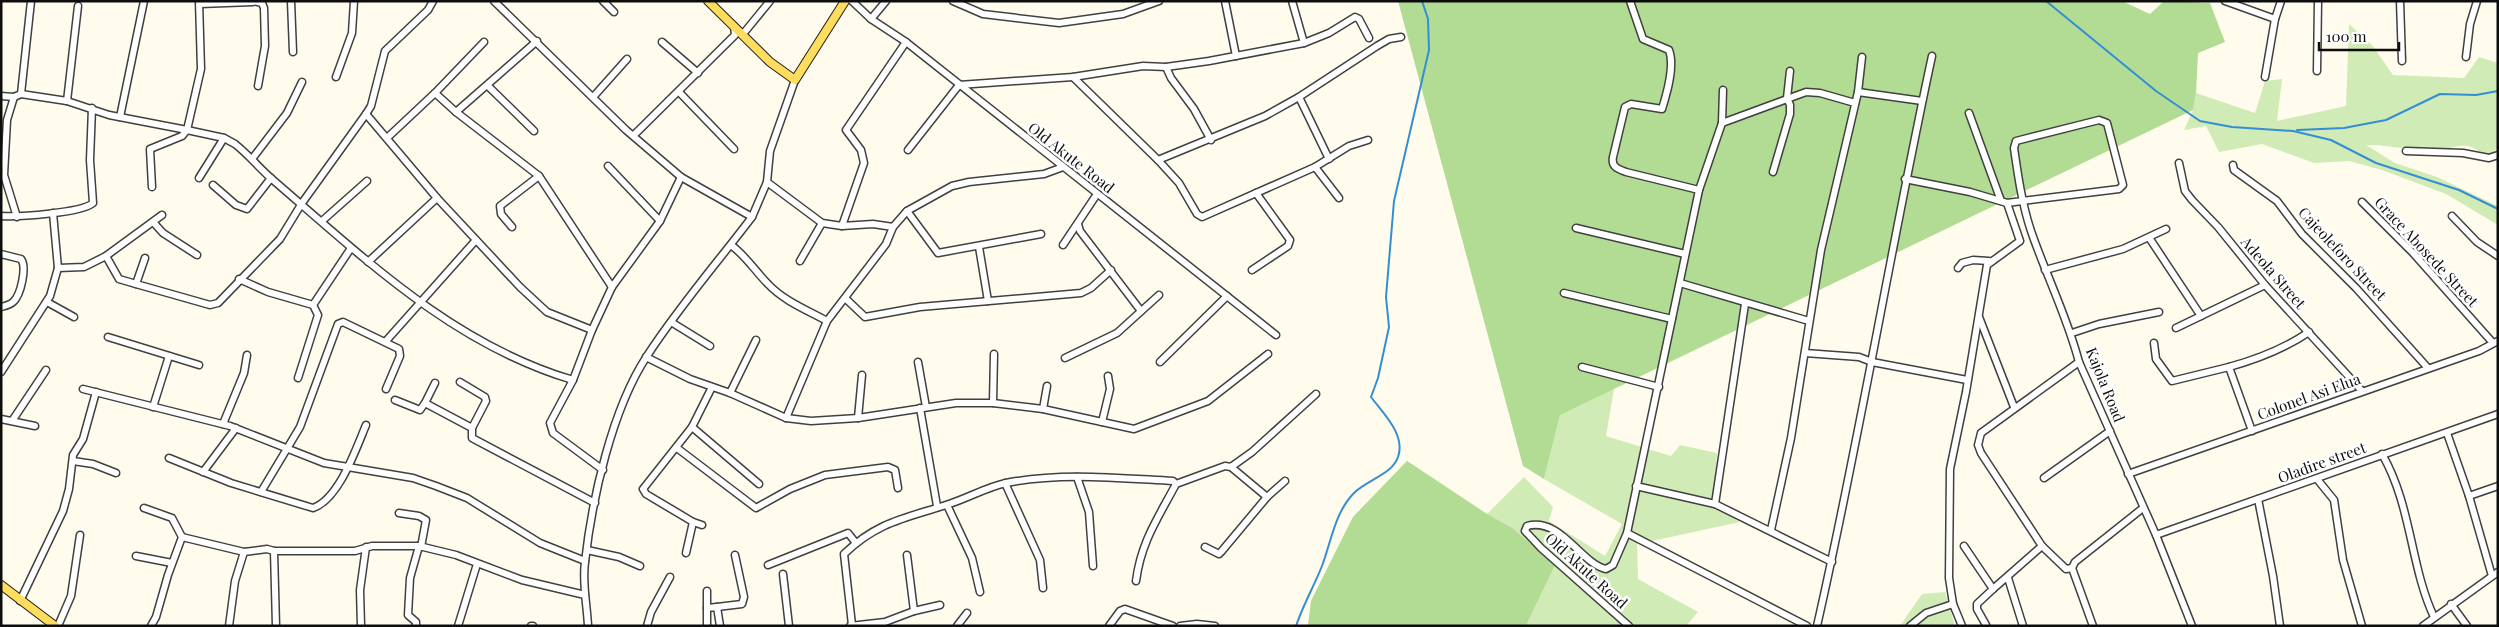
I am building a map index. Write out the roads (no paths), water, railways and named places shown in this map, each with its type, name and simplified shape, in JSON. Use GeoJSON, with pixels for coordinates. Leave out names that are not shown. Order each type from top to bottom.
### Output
{"type":"FeatureCollection","features":[{"type":"Feature","properties":{"kind":"main road"},"geometry":{"type":"LineString","coordinates":[[708,1],[744,34],[770,62],[794,80],[845,1]]}},
{"type":"Feature","properties":{"kind":"main road"},"geometry":{"type":"LineString","coordinates":[[1,585],[20,601],[57,626]]}},
{"type":"Feature","properties":{"kind":"street"},"geometry":{"type":"LineString","coordinates":[[21,94],[31,1]]}},
{"type":"Feature","properties":{"kind":"street"},"geometry":{"type":"LineString","coordinates":[[120,117],[144,1]]}},
{"type":"Feature","properties":{"kind":"street"},"geometry":{"type":"LineString","coordinates":[[291,1],[293,52]]}},
{"type":"Feature","properties":{"kind":"street"},"geometry":{"type":"LineString","coordinates":[[336,77],[352,33],[354,1]]}},
{"type":"Feature","properties":{"kind":"street"},"geometry":{"type":"LineString","coordinates":[[106,256],[119,279],[214,305],[280,239],[302,203],[371,106],[385,51],[428,10],[433,1]]}},
{"type":"Feature","properties":{"kind":"street"},"geometry":{"type":"LineString","coordinates":[[494,1],[594,96],[626,130],[681,178],[752,217]]}},
{"type":"Feature","properties":{"kind":"street"},"geometry":{"type":"LineString","coordinates":[[603,1],[614,12]]}},
{"type":"Feature","properties":{"kind":"street"},"geometry":{"type":"LineString","coordinates":[[744,34],[770,1]]}},
{"type":"Feature","properties":{"kind":"street","name":"Old Akute Road"},"geometry":{"type":"LineString","coordinates":[[852,1],[871,19],[906,42],[1062,168],[1276,335]]}},
{"type":"Feature","properties":{"kind":"street"},"geometry":{"type":"LineString","coordinates":[[871,19],[886,1]]}},
{"type":"Feature","properties":{"kind":"street"},"geometry":{"type":"LineString","coordinates":[[953,1],[983,14],[1060,23],[1123,14],[1159,1]]}},
{"type":"Feature","properties":{"kind":"street"},"geometry":{"type":"LineString","coordinates":[[1224,1],[1236,56]]}},
{"type":"Feature","properties":{"kind":"street"},"geometry":{"type":"LineString","coordinates":[[1292,1],[1304,43]]}},
{"type":"Feature","properties":{"kind":"street"},"geometry":{"type":"LineString","coordinates":[[1630,1],[1643,39],[1669,50],[1670,74],[1663,107],[1660,110],[1631,104],[1625,107],[1613,164],[1616,168],[1626,172],[1699,190]]}},
{"type":"Feature","properties":{"kind":"street"},"geometry":{"type":"LineString","coordinates":[[2225,1],[2275,19]]}},
{"type":"Feature","properties":{"kind":"street"},"geometry":{"type":"LineString","coordinates":[[2265,77],[2275,19],[2281,1]]}},
{"type":"Feature","properties":{"kind":"street"},"geometry":{"type":"LineString","coordinates":[[2317,71],[2318,1]]}},
{"type":"Feature","properties":{"kind":"street"},"geometry":{"type":"LineString","coordinates":[[2400,1],[2402,61]]}},
{"type":"Feature","properties":{"kind":"street"},"geometry":{"type":"LineString","coordinates":[[2466,57],[2470,24],[2477,1]]}},
{"type":"Feature","properties":{"kind":"street"},"geometry":{"type":"LineString","coordinates":[[152,187],[150,149],[182,136],[187,130],[201,69],[200,3],[253,2],[262,4],[264,8],[264,46],[258,86]]}},
{"type":"Feature","properties":{"kind":"street"},"geometry":{"type":"LineString","coordinates":[[67,101],[78,6]]}},
{"type":"Feature","properties":{"kind":"street"},"geometry":{"type":"LineString","coordinates":[[908,150],[959,85],[1073,77],[1143,66],[1166,67],[1236,56],[1304,43],[1329,33],[1354,17],[1359,19],[1369,38]]}},
{"type":"Feature","properties":{"kind":"street"},"geometry":{"type":"LineString","coordinates":[[634,135],[735,35],[734,25]]}},
{"type":"Feature","properties":{"kind":"street"},"geometry":{"type":"LineString","coordinates":[[1158,160],[1211,140],[1265,116],[1299,97],[1377,46],[1389,39],[1400,37]]}},
{"type":"Feature","properties":{"kind":"street"},"geometry":{"type":"LineString","coordinates":[[456,112],[488,86],[537,41]]}},
{"type":"Feature","properties":{"kind":"street"},"geometry":{"type":"LineString","coordinates":[[387,138],[435,93],[484,42]]}},
{"type":"Feature","properties":{"kind":"street"},"geometry":{"type":"LineString","coordinates":[[662,42],[698,73]]}},
{"type":"Feature","properties":{"kind":"street"},"geometry":{"type":"LineString","coordinates":[[842,226],[864,163],[861,150],[846,130],[906,42]]}},
{"type":"Feature","properties":{"kind":"street"},"geometry":{"type":"LineString","coordinates":[[1817,626],[1832,562],[1872,362],[1905,179],[1932,56]]}},
{"type":"Feature","properties":{"kind":"street"},"geometry":{"type":"LineString","coordinates":[[1771,530],[1791,438],[1821,250],[1858,92],[1862,57]]}},
{"type":"Feature","properties":{"kind":"street"},"geometry":{"type":"LineString","coordinates":[[594,96],[626,59]]}},
{"type":"Feature","properties":{"kind":"street"},"geometry":{"type":"LineString","coordinates":[[1166,67],[1170,78],[1194,109],[1211,140]]}},
{"type":"Feature","properties":{"kind":"street"},"geometry":{"type":"LineString","coordinates":[[1774,172],[1790,114],[1788,98],[1790,71]]}},
{"type":"Feature","properties":{"kind":"street"},"geometry":{"type":"LineString","coordinates":[[1073,77],[1158,160],[1179,183],[1197,214],[1202,217],[1315,167],[1349,146],[1368,140]]}},
{"type":"Feature","properties":{"kind":"street"},"geometry":{"type":"LineString","coordinates":[[588,626],[584,595],[585,561],[595,503],[618,413],[646,357],[752,217],[767,182],[770,151],[794,80]]}},
{"type":"Feature","properties":{"kind":"street"},"geometry":{"type":"LineString","coordinates":[[252,159],[287,112],[302,82]]}},
{"type":"Feature","properties":{"kind":"street"},"geometry":{"type":"LineString","coordinates":[[488,86],[534,131]]}},
{"type":"Feature","properties":{"kind":"street"},"geometry":{"type":"LineString","coordinates":[[1723,90],[1722,122],[1699,190],[1626,533],[1807,626]]}},
{"type":"Feature","properties":{"kind":"street"},"geometry":{"type":"LineString","coordinates":[[678,92],[734,149]]}},
{"type":"Feature","properties":{"kind":"street"},"geometry":{"type":"LineString","coordinates":[[1722,122],[1788,98],[1813,92],[1855,103]]}},
{"type":"Feature","properties":{"kind":"street"},"geometry":{"type":"LineString","coordinates":[[1858,92],[1922,101]]}},
{"type":"Feature","properties":{"kind":"street"},"geometry":{"type":"LineString","coordinates":[[435,93],[456,112],[539,176],[612,287]]}},
{"type":"Feature","properties":{"kind":"street"},"geometry":{"type":"LineString","coordinates":[[1,96],[14,97],[21,94],[67,101],[120,117],[224,138],[235,144],[350,248],[419,303],[458,329],[523,363],[573,380]]}},
{"type":"Feature","properties":{"kind":"street"},"geometry":{"type":"LineString","coordinates":[[14,97],[7,120],[4,174],[17,217]]}},
{"type":"Feature","properties":{"kind":"street"},"geometry":{"type":"LineString","coordinates":[[1299,97],[1329,159]]}},
{"type":"Feature","properties":{"kind":"street"},"geometry":{"type":"LineString","coordinates":[[1,216],[17,217],[52,213],[86,207],[93,203],[90,160],[92,108]]}},
{"type":"Feature","properties":{"kind":"street"},"geometry":{"type":"LineString","coordinates":[[1958,268],[1962,263],[1973,260],[1990,261],[2020,241],[1969,112]]}},
{"type":"Feature","properties":{"kind":"street"},"geometry":{"type":"LineString","coordinates":[[366,114],[436,198],[520,287],[547,312],[592,330]]}},
{"type":"Feature","properties":{"kind":"street","name":"Kajola Road"},"geometry":{"type":"LineString","coordinates":[[2022,201],[2121,188],[2123,185],[2109,128],[2106,124],[2099,120],[2020,139],[2014,144],[2022,201],[2045,270],[2072,333],[2079,362],[2156,535],[2192,626]]}},
{"type":"Feature","properties":{"kind":"street"},"geometry":{"type":"LineString","coordinates":[[199,178],[224,138]]}},
{"type":"Feature","properties":{"kind":"street"},"geometry":{"type":"LineString","coordinates":[[2406,151],[2463,153],[2489,158],[2498,155]]}},
{"type":"Feature","properties":{"kind":"street","name":"Adeola Street"},"geometry":{"type":"LineString","coordinates":[[2178,163],[2185,191],[2192,200],[2213,222],[2265,285],[2362,391]]}},
{"type":"Feature","properties":{"kind":"street","name":"Cajeoleforo Street"},"geometry":{"type":"LineString","coordinates":[[2233,165],[2234,170],[2277,201],[2302,234],[2405,340],[2427,367]]}},
{"type":"Feature","properties":{"kind":"street"},"geometry":{"type":"LineString","coordinates":[[608,166],[660,221]]}},
{"type":"Feature","properties":{"kind":"street"},"geometry":{"type":"LineString","coordinates":[[1315,167],[1339,198]]}},
{"type":"Feature","properties":{"kind":"street"},"geometry":{"type":"LineString","coordinates":[[786,418],[827,321],[886,244],[893,227],[907,211],[952,186],[969,182],[1044,174],[1062,168]]}},
{"type":"Feature","properties":{"kind":"street"},"geometry":{"type":"LineString","coordinates":[[512,227],[501,214],[500,206],[539,176]]}},
{"type":"Feature","properties":{"kind":"street"},"geometry":{"type":"LineString","coordinates":[[213,185],[236,205],[247,209],[271,178]]}},
{"type":"Feature","properties":{"kind":"street"},"geometry":{"type":"LineString","coordinates":[[603,470],[568,445],[550,427],[552,418],[573,380],[592,330],[612,287],[660,221],[681,178]]}},
{"type":"Feature","properties":{"kind":"street"},"geometry":{"type":"LineString","coordinates":[[1905,179],[1970,192],[2004,202],[2022,201]]}},
{"type":"Feature","properties":{"kind":"street"},"geometry":{"type":"LineString","coordinates":[[322,221],[367,181]]}},
{"type":"Feature","properties":{"kind":"street"},"geometry":{"type":"LineString","coordinates":[[767,182],[822,224],[842,226],[873,224],[893,227]]}},
{"type":"Feature","properties":{"kind":"street"},"geometry":{"type":"LineString","coordinates":[[1252,270],[1288,246],[1290,240],[1256,193]]}},
{"type":"Feature","properties":{"kind":"street"},"geometry":{"type":"LineString","coordinates":[[1063,245],[1096,194]]}},
{"type":"Feature","properties":{"kind":"street"},"geometry":{"type":"LineString","coordinates":[[368,262],[436,198]]}},
{"type":"Feature","properties":{"kind":"street","name":"Grace Abosede Street"},"geometry":{"type":"LineString","coordinates":[[2362,202],[2495,342]]}},
{"type":"Feature","properties":{"kind":"street"},"geometry":{"type":"LineString","coordinates":[[907,211],[938,253],[979,247],[1041,234]]}},
{"type":"Feature","properties":{"kind":"street"},"geometry":{"type":"LineString","coordinates":[[1,372],[47,302],[58,268],[52,213]]}},
{"type":"Feature","properties":{"kind":"street"},"geometry":{"type":"LineString","coordinates":[[58,268],[84,266],[106,256],[162,215]]}},
{"type":"Feature","properties":{"kind":"street"},"geometry":{"type":"LineString","coordinates":[[2452,216],[2477,242],[2498,256]]}},
{"type":"Feature","properties":{"kind":"street"},"geometry":{"type":"LineString","coordinates":[[153,222],[163,233],[197,255]]}},
{"type":"Feature","properties":{"kind":"street"},"geometry":{"type":"LineString","coordinates":[[800,261],[822,224]]}},
{"type":"Feature","properties":{"kind":"street"},"geometry":{"type":"LineString","coordinates":[[1078,224],[1080,231],[1141,311]]}},
{"type":"Feature","properties":{"kind":"street"},"geometry":{"type":"LineString","coordinates":[[1576,228],[1685,254]]}},
{"type":"Feature","properties":{"kind":"street"},"geometry":{"type":"LineString","coordinates":[[2045,270],[2123,249],[2150,239],[2166,229]]}},
{"type":"Feature","properties":{"kind":"street"},"geometry":{"type":"LineString","coordinates":[[2150,239],[2201,316]]}},
{"type":"Feature","properties":{"kind":"street"},"geometry":{"type":"LineString","coordinates":[[386,341],[476,240]]}},
{"type":"Feature","properties":{"kind":"street"},"geometry":{"type":"LineString","coordinates":[[731,245],[782,296],[827,321]]}},
{"type":"Feature","properties":{"kind":"street"},"geometry":{"type":"LineString","coordinates":[[979,247],[988,301]]}},
{"type":"Feature","properties":{"kind":"street"},"geometry":{"type":"LineString","coordinates":[[313,305],[350,248]]}},
{"type":"Feature","properties":{"kind":"street"},"geometry":{"type":"LineString","coordinates":[[1,254],[21,259],[24,267],[16,299],[9,305],[1,307]]}},
{"type":"Feature","properties":{"kind":"street"},"geometry":{"type":"LineString","coordinates":[[136,284],[145,258]]}},
{"type":"Feature","properties":{"kind":"street"},"geometry":{"type":"LineString","coordinates":[[1962,626],[1953,604],[1948,556],[1950,469],[1990,261]]}},
{"type":"Feature","properties":{"kind":"street"},"geometry":{"type":"LineString","coordinates":[[844,298],[865,318],[920,307],[1081,293],[1091,288],[1111,270]]}},
{"type":"Feature","properties":{"kind":"street"},"geometry":{"type":"LineString","coordinates":[[240,279],[268,292],[313,305],[318,315],[298,378]]}},
{"type":"Feature","properties":{"kind":"street"},"geometry":{"type":"LineString","coordinates":[[1680,283],[1745,304],[1809,321]]}},
{"type":"Feature","properties":{"kind":"street"},"geometry":{"type":"LineString","coordinates":[[2176,328],[2265,285]]}},
{"type":"Feature","properties":{"kind":"street"},"geometry":{"type":"LineString","coordinates":[[1564,293],[1672,319]]}},
{"type":"Feature","properties":{"kind":"street"},"geometry":{"type":"LineString","coordinates":[[1065,358],[1117,332],[1159,295]]}},
{"type":"Feature","properties":{"kind":"street"},"geometry":{"type":"LineString","coordinates":[[1160,362],[1227,296]]}},
{"type":"Feature","properties":{"kind":"street"},"geometry":{"type":"LineString","coordinates":[[47,302],[74,317]]}},
{"type":"Feature","properties":{"kind":"street"},"geometry":{"type":"LineString","coordinates":[[1715,504],[1745,304]]}},
{"type":"Feature","properties":{"kind":"street"},"geometry":{"type":"LineString","coordinates":[[2072,333],[2099,324],[2159,312]]}},
{"type":"Feature","properties":{"kind":"street"},"geometry":{"type":"LineString","coordinates":[[1979,316],[2014,407]]}},
{"type":"Feature","properties":{"kind":"street"},"geometry":{"type":"LineString","coordinates":[[261,492],[288,450],[300,427],[338,324],[343,322],[386,341],[398,349],[400,356],[386,389]]}},
{"type":"Feature","properties":{"kind":"street"},"geometry":{"type":"LineString","coordinates":[[671,322],[710,346]]}},
{"type":"Feature","properties":{"kind":"street"},"geometry":{"type":"LineString","coordinates":[[2154,342],[2156,359],[2172,381],[2259,358],[2289,345],[2309,332]]}},
{"type":"Feature","properties":{"kind":"street"},"geometry":{"type":"LineString","coordinates":[[108,337],[199,365]]}},
{"type":"Feature","properties":{"kind":"street"},"geometry":{"type":"LineString","coordinates":[[730,393],[756,340]]}},
{"type":"Feature","properties":{"kind":"street","name":"Colonel Asi Elua"},"geometry":{"type":"LineString","coordinates":[[2128,474],[2427,367],[2479,351],[2495,342]]}},
{"type":"Feature","properties":{"kind":"street"},"geometry":{"type":"LineString","coordinates":[[993,403],[994,354]]}},
{"type":"Feature","properties":{"kind":"street"},"geometry":{"type":"LineString","coordinates":[[646,357],[690,379],[730,393],[786,418],[811,421],[858,418],[956,403],[993,403],[1043,409],[1134,430],[1196,408],[1208,401],[1268,354]]}},
{"type":"Feature","properties":{"kind":"street"},"geometry":{"type":"LineString","coordinates":[[1805,354],[1860,356],[1872,362],[1967,380]]}},
{"type":"Feature","properties":{"kind":"street"},"geometry":{"type":"LineString","coordinates":[[223,424],[244,373],[247,355]]}},
{"type":"Feature","properties":{"kind":"street"},"geometry":{"type":"LineString","coordinates":[[153,408],[169,356]]}},
{"type":"Feature","properties":{"kind":"street"},"geometry":{"type":"LineString","coordinates":[[918,362],[937,506]]}},
{"type":"Feature","properties":{"kind":"street"},"geometry":{"type":"LineString","coordinates":[[2072,568],[2066,569],[2060,565],[2042,546],[1978,445],[1982,433],[2014,407],[2079,362]]}},
{"type":"Feature","properties":{"kind":"street"},"geometry":{"type":"LineString","coordinates":[[1582,367],[1658,387]]}},
{"type":"Feature","properties":{"kind":"street"},"geometry":{"type":"LineString","coordinates":[[2229,367],[2252,430]]}},
{"type":"Feature","properties":{"kind":"street"},"geometry":{"type":"LineString","coordinates":[[12,421],[46,370]]}},
{"type":"Feature","properties":{"kind":"street"},"geometry":{"type":"LineString","coordinates":[[858,418],[862,375]]}},
{"type":"Feature","properties":{"kind":"street"},"geometry":{"type":"LineString","coordinates":[[1102,422],[1110,389],[1108,376]]}},
{"type":"Feature","properties":{"kind":"street"},"geometry":{"type":"LineString","coordinates":[[460,382],[485,397],[486,401],[472,428],[472,438],[595,503]]}},
{"type":"Feature","properties":{"kind":"street"},"geometry":{"type":"LineString","coordinates":[[395,400],[420,410],[435,383]]}},
{"type":"Feature","properties":{"kind":"street"},"geometry":{"type":"LineString","coordinates":[[1043,409],[1047,386]]}},
{"type":"Feature","properties":{"kind":"street"},"geometry":{"type":"LineString","coordinates":[[702,525],[693,522],[644,492],[645,487],[692,427],[712,388]]}},
{"type":"Feature","properties":{"kind":"street"},"geometry":{"type":"LineString","coordinates":[[83,389],[223,424],[324,463],[413,478],[459,494],[540,543],[585,561]]}},
{"type":"Feature","properties":{"kind":"street"},"geometry":{"type":"LineString","coordinates":[[20,601],[63,511],[76,449],[84,439],[96,392]]}},
{"type":"Feature","properties":{"kind":"street"},"geometry":{"type":"LineString","coordinates":[[1231,467],[1252,452],[1316,394]]}},
{"type":"Feature","properties":{"kind":"street"},"geometry":{"type":"LineString","coordinates":[[425,403],[472,428]]}},
{"type":"Feature","properties":{"kind":"street","name":"Oladire street"},"geometry":{"type":"LineString","coordinates":[[2156,535],[2498,414]]}},
{"type":"Feature","properties":{"kind":"street"},"geometry":{"type":"LineString","coordinates":[[1,419],[35,426]]}},
{"type":"Feature","properties":{"kind":"street"},"geometry":{"type":"LineString","coordinates":[[169,458],[203,472],[313,508],[322,505],[347,468],[366,425]]}},
{"type":"Feature","properties":{"kind":"street"},"geometry":{"type":"LineString","coordinates":[[692,427],[760,484]]}},
{"type":"Feature","properties":{"kind":"street"},"geometry":{"type":"LineString","coordinates":[[203,472],[236,428]]}},
{"type":"Feature","properties":{"kind":"street"},"geometry":{"type":"LineString","coordinates":[[2044,478],[2110,431]]}},
{"type":"Feature","properties":{"kind":"street"},"geometry":{"type":"LineString","coordinates":[[2423,626],[2495,574],[2447,433]]}},
{"type":"Feature","properties":{"kind":"street"},"geometry":{"type":"LineString","coordinates":[[677,448],[756,508],[790,489],[825,474],[888,466],[895,470],[898,488]]}},
{"type":"Feature","properties":{"kind":"street"},"geometry":{"type":"LineString","coordinates":[[2382,454],[2397,484],[2410,528],[2426,597],[2434,617]]}},
{"type":"Feature","properties":{"kind":"street"},"geometry":{"type":"LineString","coordinates":[[73,461],[93,464],[116,473]]}},
{"type":"Feature","properties":{"kind":"street"},"geometry":{"type":"LineString","coordinates":[[1136,581],[1139,557],[1176,484],[1225,466],[1231,467],[1267,497]]}},
{"type":"Feature","properties":{"kind":"street"},"geometry":{"type":"LineString","coordinates":[[940,605],[914,611],[885,622],[851,626],[844,554],[856,543],[888,523],[937,506],[947,505],[1005,483],[1060,477],[1173,481],[1176,484]]}},
{"type":"Feature","properties":{"kind":"street"},"geometry":{"type":"LineString","coordinates":[[1077,478],[1089,512],[1093,566]]}},
{"type":"Feature","properties":{"kind":"street"},"geometry":{"type":"LineString","coordinates":[[2317,479],[2334,500],[2345,569],[2362,626]]}},
{"type":"Feature","properties":{"kind":"street"},"geometry":{"type":"LineString","coordinates":[[1204,547],[1219,554],[1267,497],[1285,481]]}},
{"type":"Feature","properties":{"kind":"street"},"geometry":{"type":"LineString","coordinates":[[1005,483],[1040,560],[1043,588]]}},
{"type":"Feature","properties":{"kind":"street"},"geometry":{"type":"LineString","coordinates":[[1636,486],[1715,504],[1771,530],[1832,562]]}},
{"type":"Feature","properties":{"kind":"street"},"geometry":{"type":"LineString","coordinates":[[2469,496],[2498,486]]}},
{"type":"Feature","properties":{"kind":"street"},"geometry":{"type":"LineString","coordinates":[[2258,499],[2273,576],[2280,626]]}},
{"type":"Feature","properties":{"kind":"street"},"geometry":{"type":"LineString","coordinates":[[947,505],[972,558],[980,592]]}},
{"type":"Feature","properties":{"kind":"street"},"geometry":{"type":"LineString","coordinates":[[144,508],[172,518],[182,537],[244,552],[267,549],[274,551],[355,551],[366,547],[420,546],[456,554],[531,583],[584,595]]}},
{"type":"Feature","properties":{"kind":"street"},"geometry":{"type":"LineString","coordinates":[[2093,626],[2072,568],[2075,562],[2143,508]]}},
{"type":"Feature","properties":{"kind":"street"},"geometry":{"type":"LineString","coordinates":[[399,513],[422,516],[426,520],[410,578],[408,615],[416,622],[416,626]]}},
{"type":"Feature","properties":{"kind":"street"},"geometry":{"type":"LineString","coordinates":[[686,553],[693,522]]}},
{"type":"Feature","properties":{"kind":"street","name":"Old Akute Road"},"geometry":{"type":"LineString","coordinates":[[1626,533],[1613,565],[1606,570],[1597,566],[1578,548],[1546,526],[1537,523],[1527,526],[1525,531],[1527,535],[1629,626]]}},
{"type":"Feature","properties":{"kind":"street"},"geometry":{"type":"LineString","coordinates":[[768,565],[848,533],[856,543]]}},
{"type":"Feature","properties":{"kind":"street"},"geometry":{"type":"LineString","coordinates":[[57,626],[71,596],[80,534]]}},
{"type":"Feature","properties":{"kind":"street"},"geometry":{"type":"LineString","coordinates":[[151,626],[156,617],[182,537]]}},
{"type":"Feature","properties":{"kind":"street"},"geometry":{"type":"LineString","coordinates":[[1964,546],[1993,588]]}},
{"type":"Feature","properties":{"kind":"street"},"geometry":{"type":"LineString","coordinates":[[1986,625],[1977,609],[1977,604],[2042,546]]}},
{"type":"Feature","properties":{"kind":"street"},"geometry":{"type":"LineString","coordinates":[[361,626],[360,590],[366,547]]}},
{"type":"Feature","properties":{"kind":"street"},"geometry":{"type":"LineString","coordinates":[[587,550],[618,557],[640,566]]}},
{"type":"Feature","properties":{"kind":"street"},"geometry":{"type":"LineString","coordinates":[[274,551],[276,626]]}},
{"type":"Feature","properties":{"kind":"street"},"geometry":{"type":"LineString","coordinates":[[228,626],[235,581],[244,552]]}},
{"type":"Feature","properties":{"kind":"street"},"geometry":{"type":"LineString","coordinates":[[707,608],[742,604],[744,597],[735,554]]}},
{"type":"Feature","properties":{"kind":"street"},"geometry":{"type":"LineString","coordinates":[[907,555],[914,611]]}},
{"type":"Feature","properties":{"kind":"street"},"geometry":{"type":"LineString","coordinates":[[136,556],[172,563]]}},
{"type":"Feature","properties":{"kind":"street"},"geometry":{"type":"LineString","coordinates":[[458,626],[478,564]]}},
{"type":"Feature","properties":{"kind":"street"},"geometry":{"type":"LineString","coordinates":[[783,574],[788,626]]}},
{"type":"Feature","properties":{"kind":"street"},"geometry":{"type":"LineString","coordinates":[[647,626],[651,612],[670,577]]}},
{"type":"Feature","properties":{"kind":"street"},"geometry":{"type":"LineString","coordinates":[[2008,578],[2024,626]]}},
{"type":"Feature","properties":{"kind":"street"},"geometry":{"type":"LineString","coordinates":[[706,591],[707,626]]}},
{"type":"Feature","properties":{"kind":"street"},"geometry":{"type":"LineString","coordinates":[[1910,626],[1926,613],[1953,604]]}},
{"type":"Feature","properties":{"kind":"street"},"geometry":{"type":"LineString","coordinates":[[2451,604],[2467,626]]}},
{"type":"Feature","properties":{"kind":"street"},"geometry":{"type":"LineString","coordinates":[[717,607],[720,626]]}},
{"type":"Feature","properties":{"kind":"street"},"geometry":{"type":"LineString","coordinates":[[1109,626],[1120,611],[1125,609],[1173,626]]}},
{"type":"Feature","properties":{"kind":"street"},"geometry":{"type":"LineString","coordinates":[[957,626],[967,613]]}},
{"type":"Feature","properties":{"kind":"street"},"geometry":{"type":"LineString","coordinates":[[1180,626],[1197,624],[1215,626]]}},
{"type":"Feature","properties":{"kind":"waterway"},"geometry":{"type":"LineString","coordinates":[[1296,626],[1322,566],[1342,509],[1359,488],[1385,473],[1395,463],[1400,449],[1399,441],[1392,425],[1371,397],[1378,378],[1389,327],[1386,297],[1394,201],[1429,50],[1428,19],[1422,1]]}},
{"type":"Feature","properties":{"kind":"waterway"},"geometry":{"type":"LineString","coordinates":[[2046,1],[2156,91],[2200,121],[2232,127],[2293,131],[2331,140],[2376,163],[2459,190],[2498,209]]}},
{"type":"Feature","properties":{"kind":"waterway"},"geometry":{"type":"LineString","coordinates":[[2297,130],[2344,128],[2386,120],[2440,94],[2476,95],[2498,91]]}}]}
